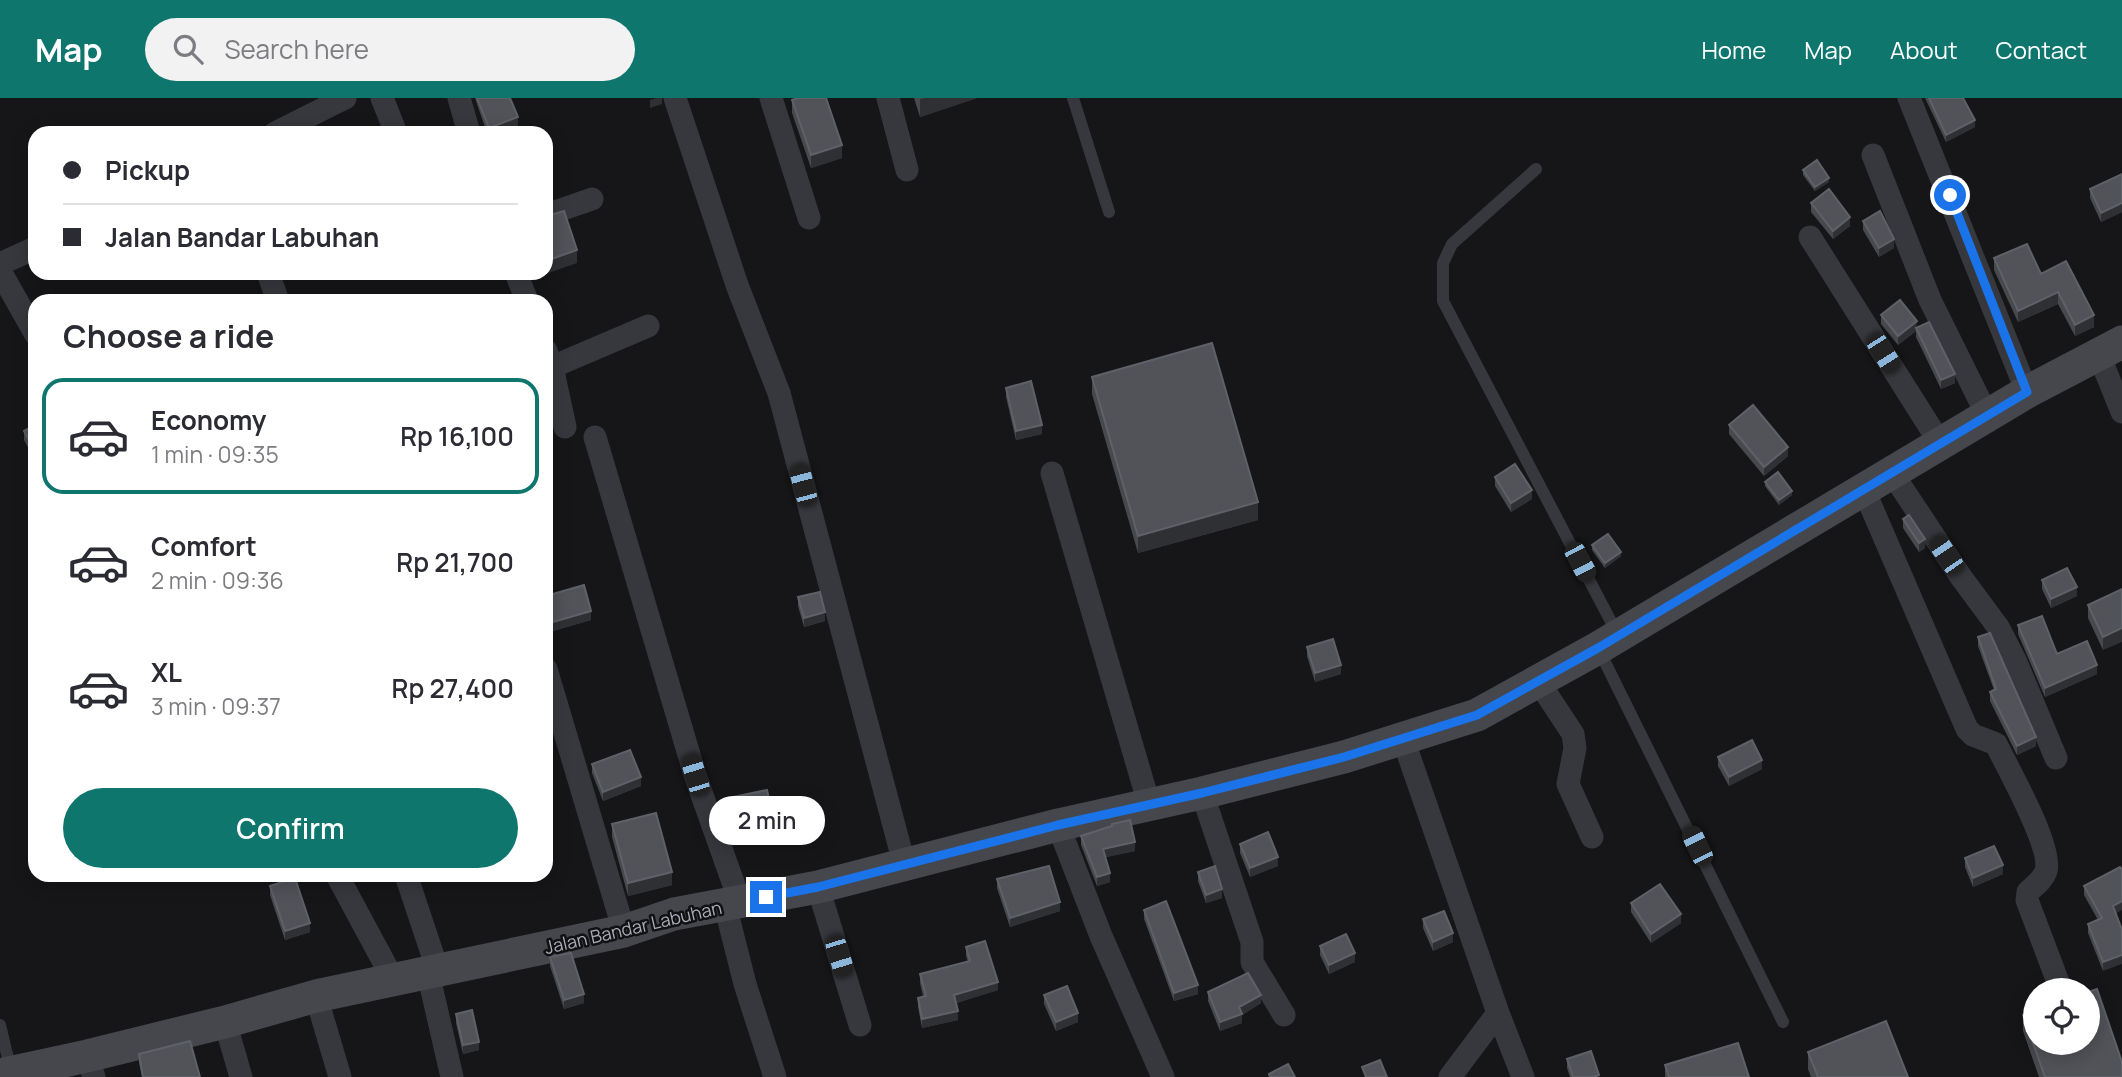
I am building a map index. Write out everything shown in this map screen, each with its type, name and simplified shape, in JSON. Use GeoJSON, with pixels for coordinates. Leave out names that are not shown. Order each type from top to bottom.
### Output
{"type":"FeatureCollection","features":[{"type":"Feature","properties":{"kind":"main road","name":"Jalan Bandar Labuhan"},"geometry":{"type":"LineString","coordinates":[[6,1073],[91,1067],[316,996],[624,930],[674,914],[818,887],[904,863],[1344,757],[1477,715],[1608,641],[1987,415],[2110,349]]}},
{"type":"Feature","properties":{"kind":"street"},"geometry":{"type":"LineString","coordinates":[[289,126],[345,98]]}},
{"type":"Feature","properties":{"kind":"street"},"geometry":{"type":"LineString","coordinates":[[382,98],[393,126]]}},
{"type":"Feature","properties":{"kind":"street"},"geometry":{"type":"LineString","coordinates":[[458,98],[467,126]]}},
{"type":"Feature","properties":{"kind":"street"},"geometry":{"type":"LineString","coordinates":[[676,98],[737,285],[779,393],[904,863]]}},
{"type":"Feature","properties":{"kind":"street"},"geometry":{"type":"LineString","coordinates":[[771,98],[809,218]]}},
{"type":"Feature","properties":{"kind":"street"},"geometry":{"type":"LineString","coordinates":[[888,98],[907,170]]}},
{"type":"Feature","properties":{"kind":"street"},"geometry":{"type":"LineString","coordinates":[[1909,98],[2027,392]]}},
{"type":"Feature","properties":{"kind":"street"},"geometry":{"type":"LineString","coordinates":[[1872,155],[1930,300],[1987,415]]}},
{"type":"Feature","properties":{"kind":"street"},"geometry":{"type":"LineString","coordinates":[[553,213],[592,199]]}},
{"type":"Feature","properties":{"kind":"street"},"geometry":{"type":"LineString","coordinates":[[1810,237],[1940,443]]}},
{"type":"Feature","properties":{"kind":"street"},"geometry":{"type":"LineString","coordinates":[[0,264],[28,251]]}},
{"type":"Feature","properties":{"kind":"street"},"geometry":{"type":"LineString","coordinates":[[0,271],[28,321]]}},
{"type":"Feature","properties":{"kind":"street"},"geometry":{"type":"LineString","coordinates":[[553,358],[648,326]]}},
{"type":"Feature","properties":{"kind":"street"},"geometry":{"type":"LineString","coordinates":[[2110,349],[2122,412]]}},
{"type":"Feature","properties":{"kind":"street"},"geometry":{"type":"LineString","coordinates":[[553,376],[565,427]]}},
{"type":"Feature","properties":{"kind":"street"},"geometry":{"type":"LineString","coordinates":[[595,438],[733,904],[745,984],[775,1077]]}},
{"type":"Feature","properties":{"kind":"street"},"geometry":{"type":"LineString","coordinates":[[1052,473],[1149,804]]}},
{"type":"Feature","properties":{"kind":"street"},"geometry":{"type":"LineString","coordinates":[[1892,473],[1961,577],[1998,626],[2056,758]]}},
{"type":"Feature","properties":{"kind":"street"},"geometry":{"type":"LineString","coordinates":[[1864,490],[1967,729],[1973,735],[1996,744],[2043,841],[2047,870],[2028,892],[2027,900],[2056,978]]}},
{"type":"Feature","properties":{"kind":"street"},"geometry":{"type":"LineString","coordinates":[[1538,681],[1573,734],[1575,748],[1568,784],[1592,837]]}},
{"type":"Feature","properties":{"kind":"street"},"geometry":{"type":"LineString","coordinates":[[553,692],[624,930]]}},
{"type":"Feature","properties":{"kind":"street"},"geometry":{"type":"LineString","coordinates":[[1403,738],[1498,1013],[1524,1077]]}},
{"type":"Feature","properties":{"kind":"street"},"geometry":{"type":"LineString","coordinates":[[1202,793],[1252,943],[1252,962],[1284,1015]]}},
{"type":"Feature","properties":{"kind":"street"},"geometry":{"type":"LineString","coordinates":[[1058,825],[1101,936],[1163,1077]]}},
{"type":"Feature","properties":{"kind":"street"},"geometry":{"type":"LineString","coordinates":[[341,882],[394,981]]}},
{"type":"Feature","properties":{"kind":"street"},"geometry":{"type":"LineString","coordinates":[[408,882],[433,972],[452,1077]]}},
{"type":"Feature","properties":{"kind":"street"},"geometry":{"type":"LineString","coordinates":[[818,887],[860,1025]]}},
{"type":"Feature","properties":{"kind":"street"},"geometry":{"type":"LineString","coordinates":[[316,996],[340,1077]]}},
{"type":"Feature","properties":{"kind":"street"},"geometry":{"type":"LineString","coordinates":[[1450,1077],[1498,1013]]}},
{"type":"Feature","properties":{"kind":"street"},"geometry":{"type":"LineString","coordinates":[[225,1023],[241,1077]]}},
{"type":"Feature","properties":{"kind":"lane"},"geometry":{"type":"LineString","coordinates":[[1073,98],[1109,212]]}},
{"type":"Feature","properties":{"kind":"lane"},"geometry":{"type":"LineString","coordinates":[[1536,169],[1452,244],[1444,263],[1443,300],[1608,641],[1783,1022]]}},
{"type":"Feature","properties":{"kind":"lane"},"geometry":{"type":"LineString","coordinates":[[0,1024],[6,1073]]}},
{"type":"Feature","properties":{"kind":"building"},"geometry":{"type":"Polygon","coordinates":[[[477,98],[510,98],[518,117],[488,126],[477,98]]]}},
{"type":"Feature","properties":{"kind":"building"},"geometry":{"type":"Polygon","coordinates":[[[826,98],[842,145],[811,155],[792,100],[826,98]]]}},
{"type":"Feature","properties":{"kind":"building"},"geometry":{"type":"Polygon","coordinates":[[[1929,98],[1963,98],[1975,120],[1946,135],[1929,98]]]}},
{"type":"Feature","properties":{"kind":"building"},"geometry":{"type":"Polygon","coordinates":[[[1817,160],[1829,178],[1815,187],[1803,170],[1817,160]]]}},
{"type":"Feature","properties":{"kind":"building"},"geometry":{"type":"Polygon","coordinates":[[[2122,174],[2122,203],[2101,213],[2090,189],[2122,174]]]}},
{"type":"Feature","properties":{"kind":"building"},"geometry":{"type":"Polygon","coordinates":[[[1829,189],[1850,217],[1833,231],[1811,203],[1829,189]]]}},
{"type":"Feature","properties":{"kind":"building"},"geometry":{"type":"Polygon","coordinates":[[[564,211],[577,250],[553,259],[553,214],[564,211]]]}},
{"type":"Feature","properties":{"kind":"building"},"geometry":{"type":"Polygon","coordinates":[[[1880,211],[1894,239],[1879,248],[1863,221],[1880,211]]]}},
{"type":"Feature","properties":{"kind":"building"},"geometry":{"type":"Polygon","coordinates":[[[2027,244],[2041,274],[2066,261],[2094,315],[2075,325],[2058,292],[2018,311],[1994,258],[2027,244]]]}},
{"type":"Feature","properties":{"kind":"building"},"geometry":{"type":"Polygon","coordinates":[[[1900,300],[1917,321],[1898,336],[1881,315],[1900,300]]]}},
{"type":"Feature","properties":{"kind":"building"},"geometry":{"type":"Polygon","coordinates":[[[1929,322],[1955,374],[1941,380],[1916,328],[1929,322]]]}},
{"type":"Feature","properties":{"kind":"building"},"geometry":{"type":"Polygon","coordinates":[[[1212,343],[1258,502],[1138,536],[1092,377],[1212,343]]]}},
{"type":"Feature","properties":{"kind":"building"},"geometry":{"type":"Polygon","coordinates":[[[1031,381],[1042,425],[1016,431],[1006,388],[1031,381]]]}},
{"type":"Feature","properties":{"kind":"building"},"geometry":{"type":"Polygon","coordinates":[[[1753,405],[1788,447],[1764,467],[1729,425],[1753,405]]]}},
{"type":"Feature","properties":{"kind":"building"},"geometry":{"type":"Polygon","coordinates":[[[1515,464],[1532,490],[1511,503],[1495,477],[1515,464]]]}},
{"type":"Feature","properties":{"kind":"building"},"geometry":{"type":"Polygon","coordinates":[[[1778,472],[1792,491],[1779,500],[1765,482],[1778,472]]]}},
{"type":"Feature","properties":{"kind":"building"},"geometry":{"type":"Polygon","coordinates":[[[1909,515],[1925,539],[1919,543],[1903,519],[1909,515]]]}},
{"type":"Feature","properties":{"kind":"building"},"geometry":{"type":"Polygon","coordinates":[[[1608,534],[1621,552],[1605,563],[1592,545],[1608,534]]]}},
{"type":"Feature","properties":{"kind":"building"},"geometry":{"type":"Polygon","coordinates":[[[2067,568],[2077,587],[2051,599],[2042,580],[2067,568]]]}},
{"type":"Feature","properties":{"kind":"building"},"geometry":{"type":"Polygon","coordinates":[[[584,585],[591,611],[553,622],[553,594],[584,585]]]}},
{"type":"Feature","properties":{"kind":"building"},"geometry":{"type":"Polygon","coordinates":[[[2122,589],[2122,628],[2103,637],[2088,605],[2122,589]]]}},
{"type":"Feature","properties":{"kind":"building"},"geometry":{"type":"Polygon","coordinates":[[[820,592],[825,612],[804,618],[798,597],[820,592]]]}},
{"type":"Feature","properties":{"kind":"building"},"geometry":{"type":"Polygon","coordinates":[[[2042,616],[2057,654],[2087,641],[2097,665],[2045,688],[2018,625],[2042,616]]]}},
{"type":"Feature","properties":{"kind":"building"},"geometry":{"type":"Polygon","coordinates":[[[1990,633],[2036,737],[2017,746],[1990,692],[1996,689],[1978,637],[1990,633]]]}},
{"type":"Feature","properties":{"kind":"building"},"geometry":{"type":"Polygon","coordinates":[[[1333,639],[1341,665],[1315,673],[1307,647],[1333,639]]]}},
{"type":"Feature","properties":{"kind":"building"},"geometry":{"type":"Polygon","coordinates":[[[1752,740],[1762,760],[1729,777],[1718,757],[1752,740]]]}},
{"type":"Feature","properties":{"kind":"building"},"geometry":{"type":"Polygon","coordinates":[[[630,750],[641,777],[603,792],[592,764],[630,750]]]}},
{"type":"Feature","properties":{"kind":"building"},"geometry":{"type":"Polygon","coordinates":[[[767,790],[774,820],[740,827],[733,797],[767,790]]]}},
{"type":"Feature","properties":{"kind":"building"},"geometry":{"type":"Polygon","coordinates":[[[656,813],[672,872],[628,883],[612,824],[656,813]]]}},
{"type":"Feature","properties":{"kind":"building"},"geometry":{"type":"Polygon","coordinates":[[[1130,820],[1135,842],[1103,849],[1110,873],[1097,877],[1081,836],[1130,820]]]}},
{"type":"Feature","properties":{"kind":"building"},"geometry":{"type":"Polygon","coordinates":[[[1268,832],[1278,857],[1250,868],[1240,844],[1268,832]]]}},
{"type":"Feature","properties":{"kind":"building"},"geometry":{"type":"Polygon","coordinates":[[[1994,846],[2003,865],[1973,878],[1965,858],[1994,846]]]}},
{"type":"Feature","properties":{"kind":"building"},"geometry":{"type":"Polygon","coordinates":[[[1049,866],[1060,902],[1010,918],[997,879],[1049,866]]]}},
{"type":"Feature","properties":{"kind":"building"},"geometry":{"type":"Polygon","coordinates":[[[1215,866],[1222,889],[1206,895],[1198,872],[1215,866]]]}},
{"type":"Feature","properties":{"kind":"building"},"geometry":{"type":"Polygon","coordinates":[[[2120,867],[2122,901],[2113,906],[2122,930],[2122,955],[2103,962],[2088,924],[2102,918],[2084,886],[2120,867]]]}},
{"type":"Feature","properties":{"kind":"building"},"geometry":{"type":"Polygon","coordinates":[[[296,882],[310,923],[285,931],[270,886],[296,882]]]}},
{"type":"Feature","properties":{"kind":"building"},"geometry":{"type":"Polygon","coordinates":[[[1660,884],[1681,914],[1651,934],[1631,903],[1660,884]]]}},
{"type":"Feature","properties":{"kind":"building"},"geometry":{"type":"Polygon","coordinates":[[[1166,901],[1198,985],[1174,993],[1144,910],[1166,901]]]}},
{"type":"Feature","properties":{"kind":"building"},"geometry":{"type":"Polygon","coordinates":[[[1444,911],[1453,933],[1433,942],[1423,919],[1444,911]]]}},
{"type":"Feature","properties":{"kind":"building"},"geometry":{"type":"Polygon","coordinates":[[[1346,934],[1355,953],[1329,965],[1320,946],[1346,934]]]}},
{"type":"Feature","properties":{"kind":"building"},"geometry":{"type":"Polygon","coordinates":[[[985,941],[998,982],[954,995],[958,1011],[922,1019],[918,998],[926,996],[920,974],[970,961],[966,947],[985,941]]]}},
{"type":"Feature","properties":{"kind":"building"},"geometry":{"type":"Polygon","coordinates":[[[571,953],[584,994],[564,1000],[550,957],[571,953]]]}},
{"type":"Feature","properties":{"kind":"building"},"geometry":{"type":"Polygon","coordinates":[[[1248,973],[1261,995],[1239,1007],[1242,1014],[1220,1022],[1208,992],[1248,973]]]}},
{"type":"Feature","properties":{"kind":"building"},"geometry":{"type":"Polygon","coordinates":[[[1067,986],[1078,1013],[1056,1022],[1044,995],[1067,986]]]}},
{"type":"Feature","properties":{"kind":"building"},"geometry":{"type":"Polygon","coordinates":[[[2100,998],[2122,1062],[2122,1077],[2045,1077],[2037,1055],[2100,1055],[2100,998]]]}},
{"type":"Feature","properties":{"kind":"building"},"geometry":{"type":"Polygon","coordinates":[[[472,1010],[479,1042],[463,1045],[456,1014],[472,1010]]]}},
{"type":"Feature","properties":{"kind":"building"},"geometry":{"type":"Polygon","coordinates":[[[1886,1021],[1908,1077],[1818,1077],[1808,1052],[1886,1021]]]}},
{"type":"Feature","properties":{"kind":"building"},"geometry":{"type":"Polygon","coordinates":[[[190,1041],[200,1077],[143,1077],[139,1054],[190,1041]]]}},
{"type":"Feature","properties":{"kind":"building"},"geometry":{"type":"Polygon","coordinates":[[[1738,1043],[1749,1077],[1669,1077],[1665,1065],[1738,1043]]]}},
{"type":"Feature","properties":{"kind":"building"},"geometry":{"type":"Polygon","coordinates":[[[1591,1051],[1599,1075],[1573,1077],[1567,1059],[1591,1051]]]}},
{"type":"Feature","properties":{"kind":"building"},"geometry":{"type":"Polygon","coordinates":[[[1380,1060],[1387,1077],[1366,1077],[1362,1067],[1380,1060]]]}},
{"type":"Feature","properties":{"kind":"building"},"geometry":{"type":"Polygon","coordinates":[[[1288,1064],[1295,1077],[1270,1077],[1269,1074],[1288,1064]]]}},
{"type":"Feature","properties":{"kind":"route"},"geometry":{"type":"LineString","coordinates":[[766,897],[818,887],[904,863],[1344,757],[1477,715],[1598,648],[2027,392],[1950,195]]}}]}
